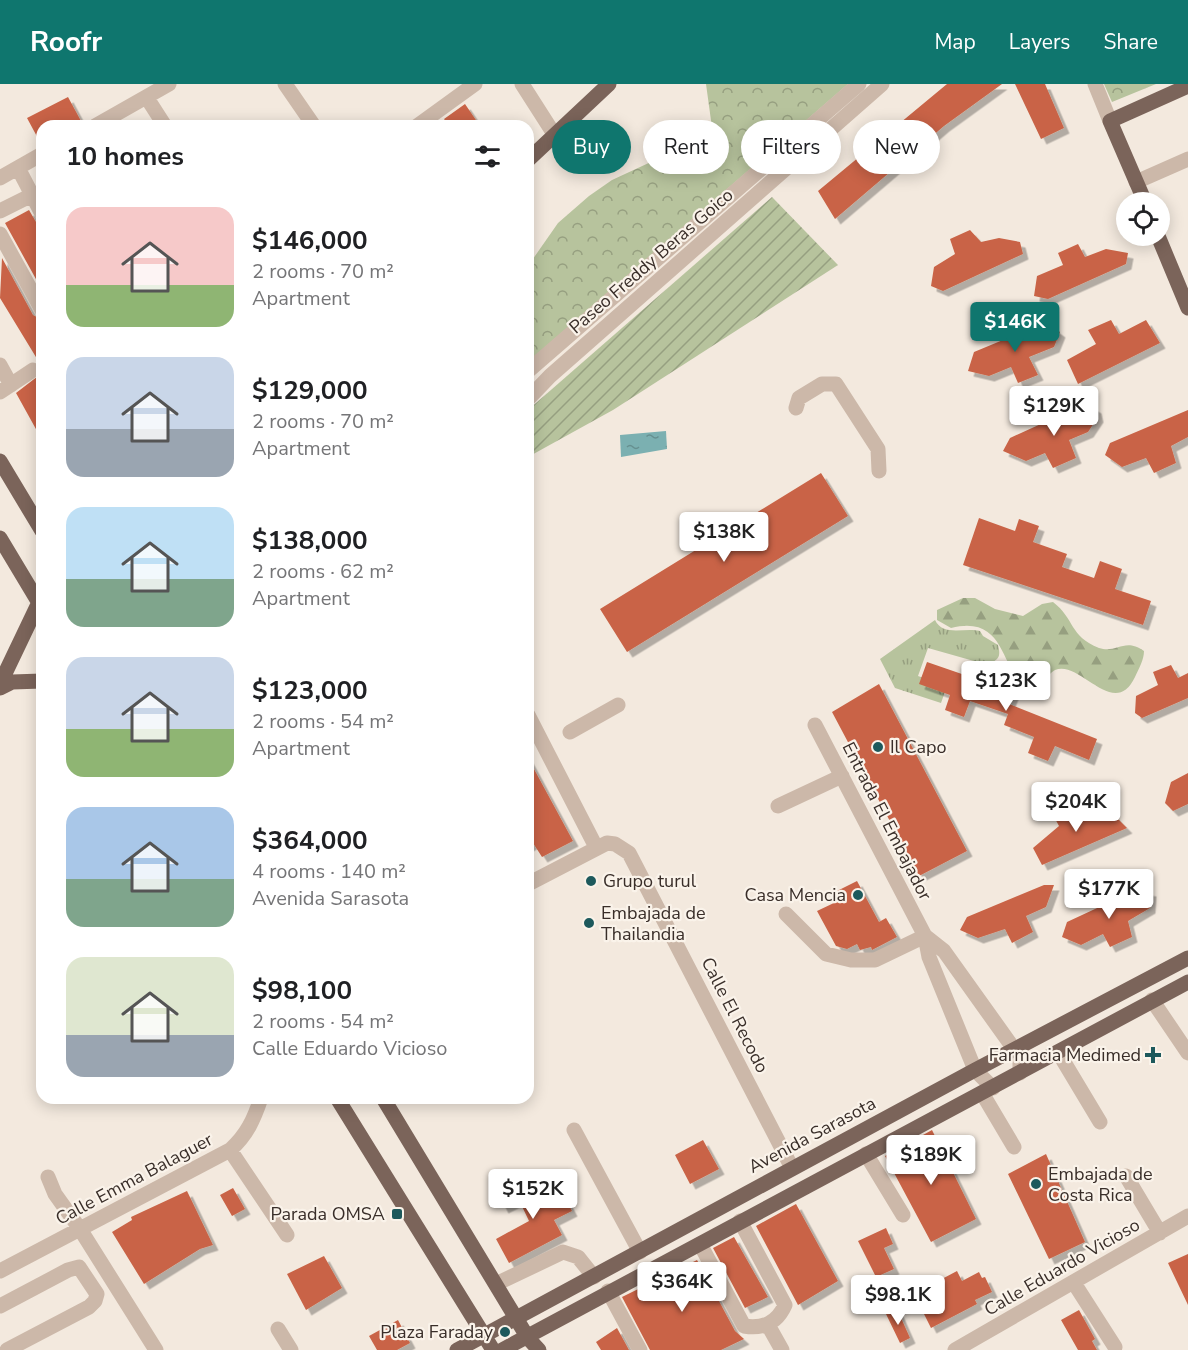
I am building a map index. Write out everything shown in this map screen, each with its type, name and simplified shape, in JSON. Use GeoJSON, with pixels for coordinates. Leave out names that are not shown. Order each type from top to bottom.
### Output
{"type":"FeatureCollection","features":[{"type":"Feature","properties":{"kind":"main road"},"geometry":{"type":"LineString","coordinates":[[569,120],[609,84]]}},
{"type":"Feature","properties":{"kind":"main road"},"geometry":{"type":"LineString","coordinates":[[1140,192],[1110,121],[1188,86]]}},
{"type":"Feature","properties":{"kind":"main road"},"geometry":{"type":"LineString","coordinates":[[534,154],[552,136]]}},
{"type":"Feature","properties":{"kind":"main road"},"geometry":{"type":"LineString","coordinates":[[1162,246],[1188,308]]}},
{"type":"Feature","properties":{"kind":"main road"},"geometry":{"type":"LineString","coordinates":[[0,461],[36,521]]}},
{"type":"Feature","properties":{"kind":"main road"},"geometry":{"type":"LineString","coordinates":[[0,538],[36,594]]}},
{"type":"Feature","properties":{"kind":"main road"},"geometry":{"type":"LineString","coordinates":[[0,686],[36,612]]}},
{"type":"Feature","properties":{"kind":"main road"},"geometry":{"type":"LineString","coordinates":[[0,686],[12,682],[36,681]]}},
{"type":"Feature","properties":{"kind":"main road","name":"Avenida Sarasota"},"geometry":{"type":"LineString","coordinates":[[457,1350],[792,1168],[1188,958]]}},
{"type":"Feature","properties":{"kind":"main road"},"geometry":{"type":"LineString","coordinates":[[502,1350],[528,1338],[608,1291],[1188,982]]}},
{"type":"Feature","properties":{"kind":"main road"},"geometry":{"type":"LineString","coordinates":[[341,1104],[493,1350]]}},
{"type":"Feature","properties":{"kind":"main road"},"geometry":{"type":"LineString","coordinates":[[387,1104],[528,1338],[539,1350]]}},
{"type":"Feature","properties":{"kind":"street"},"geometry":{"type":"LineString","coordinates":[[106,120],[169,84]]}},
{"type":"Feature","properties":{"kind":"street"},"geometry":{"type":"LineString","coordinates":[[285,84],[310,120]]}},
{"type":"Feature","properties":{"kind":"street"},"geometry":{"type":"LineString","coordinates":[[425,120],[475,84]]}},
{"type":"Feature","properties":{"kind":"street"},"geometry":{"type":"LineString","coordinates":[[522,84],[552,131]]}},
{"type":"Feature","properties":{"kind":"street","name":"Paseo Freddy Beras Goico"},"geometry":{"type":"LineString","coordinates":[[825,120],[859,84]]}},
{"type":"Feature","properties":{"kind":"street","name":"Paseo Freddy Beras Goico"},"geometry":{"type":"LineString","coordinates":[[834,120],[882,84]]}},
{"type":"Feature","properties":{"kind":"street"},"geometry":{"type":"LineString","coordinates":[[1095,84],[1110,121]]}},
{"type":"Feature","properties":{"kind":"street"},"geometry":{"type":"LineString","coordinates":[[147,98],[161,120]]}},
{"type":"Feature","properties":{"kind":"street"},"geometry":{"type":"LineString","coordinates":[[0,178],[36,158]]}},
{"type":"Feature","properties":{"kind":"street"},"geometry":{"type":"LineString","coordinates":[[1136,182],[1188,159]]}},
{"type":"Feature","properties":{"kind":"street"},"geometry":{"type":"LineString","coordinates":[[18,168],[36,203]]}},
{"type":"Feature","properties":{"kind":"street","name":"Paseo Freddy Beras Goico"},"geometry":{"type":"LineString","coordinates":[[534,366],[766,174]]}},
{"type":"Feature","properties":{"kind":"street","name":"Paseo Freddy Beras Goico"},"geometry":{"type":"LineString","coordinates":[[534,393],[770,174]]}},
{"type":"Feature","properties":{"kind":"street"},"geometry":{"type":"LineString","coordinates":[[0,211],[32,195]]}},
{"type":"Feature","properties":{"kind":"street"},"geometry":{"type":"LineString","coordinates":[[0,234],[36,299]]}},
{"type":"Feature","properties":{"kind":"street"},"geometry":{"type":"LineString","coordinates":[[0,365],[5,388],[33,370]]}},
{"type":"Feature","properties":{"kind":"street"},"geometry":{"type":"LineString","coordinates":[[796,408],[799,398],[822,384],[836,384],[878,449],[879,471]]}},
{"type":"Feature","properties":{"kind":"street"},"geometry":{"type":"LineString","coordinates":[[570,732],[618,705]]}},
{"type":"Feature","properties":{"kind":"street","name":"Entrada El Embajador"},"geometry":{"type":"LineString","coordinates":[[815,725],[925,936],[929,957],[975,1070]]}},
{"type":"Feature","properties":{"kind":"street"},"geometry":{"type":"LineString","coordinates":[[534,727],[596,847],[534,881]]}},
{"type":"Feature","properties":{"kind":"street"},"geometry":{"type":"LineString","coordinates":[[778,806],[842,776]]}},
{"type":"Feature","properties":{"kind":"street","name":"Calle El Recodo"},"geometry":{"type":"LineString","coordinates":[[596,847],[615,844],[629,853],[792,1168]]}},
{"type":"Feature","properties":{"kind":"street"},"geometry":{"type":"LineString","coordinates":[[786,914],[826,954],[851,960],[874,960],[925,936]]}},
{"type":"Feature","properties":{"kind":"street","name":"Entrada El Embajador"},"geometry":{"type":"LineString","coordinates":[[925,936],[944,951],[1014,1049]]}},
{"type":"Feature","properties":{"kind":"street"},"geometry":{"type":"LineString","coordinates":[[1152,1000],[1188,1053]]}},
{"type":"Feature","properties":{"kind":"street"},"geometry":{"type":"LineString","coordinates":[[1014,1049],[1020,1060],[1020,1072]]}},
{"type":"Feature","properties":{"kind":"street"},"geometry":{"type":"LineString","coordinates":[[1058,1052],[1100,1122]]}},
{"type":"Feature","properties":{"kind":"street"},"geometry":{"type":"LineString","coordinates":[[975,1070],[1014,1148]]}},
{"type":"Feature","properties":{"kind":"street","name":"Calle Emma Balaguer"},"geometry":{"type":"LineString","coordinates":[[0,1270],[230,1150],[243,1138],[252,1123],[259,1104]]}},
{"type":"Feature","properties":{"kind":"street"},"geometry":{"type":"LineString","coordinates":[[574,1130],[640,1252]]}},
{"type":"Feature","properties":{"kind":"street"},"geometry":{"type":"LineString","coordinates":[[230,1150],[287,1236]]}},
{"type":"Feature","properties":{"kind":"street"},"geometry":{"type":"LineString","coordinates":[[866,1154],[903,1215]]}},
{"type":"Feature","properties":{"kind":"street"},"geometry":{"type":"LineString","coordinates":[[1126,1176],[1160,1233]]}},
{"type":"Feature","properties":{"kind":"street"},"geometry":{"type":"LineString","coordinates":[[48,1177],[55,1194],[80,1229],[156,1350]]}},
{"type":"Feature","properties":{"kind":"street","name":"Calle Eduardo Vicioso"},"geometry":{"type":"LineString","coordinates":[[955,1350],[1188,1216]]}},
{"type":"Feature","properties":{"kind":"street"},"geometry":{"type":"LineString","coordinates":[[700,1244],[744,1326],[756,1328],[768,1325],[781,1313],[785,1305],[740,1221]]}},
{"type":"Feature","properties":{"kind":"street"},"geometry":{"type":"LineString","coordinates":[[496,1284],[563,1252],[578,1257],[594,1276]]}},
{"type":"Feature","properties":{"kind":"street"},"geometry":{"type":"LineString","coordinates":[[0,1306],[69,1270],[79,1268],[97,1294],[95,1301],[89,1307],[6,1350],[0,1341]]}},
{"type":"Feature","properties":{"kind":"street"},"geometry":{"type":"LineString","coordinates":[[1074,1283],[1114,1347]]}},
{"type":"Feature","properties":{"kind":"street"},"geometry":{"type":"LineString","coordinates":[[608,1291],[640,1350]]}},
{"type":"Feature","properties":{"kind":"street"},"geometry":{"type":"LineString","coordinates":[[768,1325],[782,1350]]}},
{"type":"Feature","properties":{"kind":"street"},"geometry":{"type":"LineString","coordinates":[[278,1329],[291,1350]]}},
{"type":"Feature","properties":{"kind":"green space"},"geometry":{"type":"Polygon","coordinates":[[[706,84],[848,84],[807,120],[741,120],[741,174],[744,174],[534,357],[534,257],[558,223],[589,196],[612,180],[625,174],[631,174],[631,171],[643,166],[643,174],[729,174],[729,120],[711,120],[706,84]]]}},
{"type":"Feature","properties":{"kind":"green space"},"geometry":{"type":"Polygon","coordinates":[[[1104,84],[1156,84],[1112,102],[1104,84]]]}},
{"type":"Feature","properties":{"kind":"green space"},"geometry":{"type":"Polygon","coordinates":[[[772,197],[838,265],[613,410],[534,454],[534,405],[772,197]]]}},
{"type":"Feature","properties":{"kind":"green space"},"geometry":{"type":"Polygon","coordinates":[[[963,598],[975,598],[995,609],[1023,616],[1042,604],[1053,602],[1060,608],[1077,633],[1089,643],[1105,649],[1126,645],[1137,647],[1144,651],[1142,661],[1127,689],[1117,693],[1096,686],[1065,669],[1053,671],[1040,687],[1026,685],[1017,677],[996,641],[986,631],[972,626],[951,628],[937,620],[937,610],[963,598]]]}},
{"type":"Feature","properties":{"kind":"green space"},"geometry":{"type":"Polygon","coordinates":[[[935,620],[943,628],[949,630],[980,631],[983,636],[998,645],[999,652],[997,659],[988,665],[928,648],[918,676],[947,686],[941,703],[895,688],[880,659],[935,620]]]}},
{"type":"Feature","properties":{"kind":"water"},"geometry":{"type":"Polygon","coordinates":[[[666,431],[667,449],[621,457],[620,435],[666,431]]]}},
{"type":"Feature","properties":{"kind":"building"},"geometry":{"type":"Polygon","coordinates":[[[947,84],[1002,84],[940,129],[940,120],[904,120],[947,84]]]}},
{"type":"Feature","properties":{"kind":"building"},"geometry":{"type":"Polygon","coordinates":[[[1015,84],[1045,84],[1064,128],[1041,139],[1015,84]]]}},
{"type":"Feature","properties":{"kind":"building"},"geometry":{"type":"Polygon","coordinates":[[[68,97],[80,120],[36,120],[36,135],[27,118],[68,97]]]}},
{"type":"Feature","properties":{"kind":"building"},"geometry":{"type":"Polygon","coordinates":[[[465,104],[476,120],[445,120],[465,104]]]}},
{"type":"Feature","properties":{"kind":"building"},"geometry":{"type":"Polygon","coordinates":[[[853,162],[853,174],[888,174],[835,219],[818,191],[853,162]]]}},
{"type":"Feature","properties":{"kind":"building"},"geometry":{"type":"Polygon","coordinates":[[[29,210],[36,222],[36,279],[5,223],[29,210]]]}},
{"type":"Feature","properties":{"kind":"building"},"geometry":{"type":"Polygon","coordinates":[[[970,230],[981,242],[999,238],[1020,242],[1023,254],[943,291],[931,286],[934,267],[955,254],[950,239],[970,230]]]}},
{"type":"Feature","properties":{"kind":"building"},"geometry":{"type":"Polygon","coordinates":[[[1078,244],[1085,257],[1106,249],[1128,253],[1126,264],[1048,299],[1034,296],[1037,276],[1063,265],[1058,253],[1078,244]]]}},
{"type":"Feature","properties":{"kind":"building"},"geometry":{"type":"Polygon","coordinates":[[[2,258],[36,317],[36,357],[0,298],[2,258]]]}},
{"type":"Feature","properties":{"kind":"building"},"geometry":{"type":"Polygon","coordinates":[[[1111,320],[1119,334],[1146,320],[1160,343],[1078,384],[1067,360],[1096,344],[1088,330],[1111,320]]]}},
{"type":"Feature","properties":{"kind":"building"},"geometry":{"type":"Polygon","coordinates":[[[1046,322],[1060,332],[1054,347],[1029,357],[1038,375],[1018,383],[1011,367],[989,376],[968,371],[974,352],[1046,322]]]}},
{"type":"Feature","properties":{"kind":"building"},"geometry":{"type":"Polygon","coordinates":[[[36,378],[36,429],[16,393],[36,378]]]}},
{"type":"Feature","properties":{"kind":"building"},"geometry":{"type":"Polygon","coordinates":[[[1087,403],[1096,408],[1098,417],[1088,432],[1069,440],[1076,458],[1053,468],[1045,453],[1026,461],[1003,451],[1010,438],[1087,403]]]}},
{"type":"Feature","properties":{"kind":"building"},"geometry":{"type":"Polygon","coordinates":[[[1188,410],[1188,437],[1171,446],[1176,463],[1154,473],[1146,458],[1122,467],[1105,455],[1110,443],[1188,410]]]}},
{"type":"Feature","properties":{"kind":"building"},"geometry":{"type":"Polygon","coordinates":[[[821,473],[848,516],[627,652],[600,609],[821,473]]]}},
{"type":"Feature","properties":{"kind":"building"},"geometry":{"type":"Polygon","coordinates":[[[979,518],[1015,531],[1019,519],[1039,526],[1033,542],[1067,554],[1062,567],[1094,578],[1100,561],[1122,569],[1115,589],[1151,601],[1143,625],[963,565],[979,518]]]}},
{"type":"Feature","properties":{"kind":"building"},"geometry":{"type":"Polygon","coordinates":[[[927,662],[1014,692],[1009,704],[1097,739],[1089,760],[1055,746],[1048,761],[1028,753],[1034,737],[1004,725],[1008,714],[970,701],[964,717],[945,710],[950,695],[919,684],[927,662]]]}},
{"type":"Feature","properties":{"kind":"building"},"geometry":{"type":"Polygon","coordinates":[[[1171,665],[1178,678],[1188,673],[1188,698],[1142,718],[1135,713],[1136,696],[1158,685],[1153,672],[1171,665]]]}},
{"type":"Feature","properties":{"kind":"building"},"geometry":{"type":"Polygon","coordinates":[[[879,684],[967,851],[919,876],[832,712],[879,684]]]}},
{"type":"Feature","properties":{"kind":"building"},"geometry":{"type":"Polygon","coordinates":[[[534,769],[573,841],[542,857],[534,845],[534,769]]]}},
{"type":"Feature","properties":{"kind":"building"},"geometry":{"type":"Polygon","coordinates":[[[1188,773],[1188,804],[1173,811],[1165,803],[1171,782],[1188,773]]]}},
{"type":"Feature","properties":{"kind":"building"},"geometry":{"type":"Polygon","coordinates":[[[1076,804],[1085,819],[1110,811],[1127,828],[1042,865],[1033,848],[1059,826],[1052,813],[1076,804]]]}},
{"type":"Feature","properties":{"kind":"building"},"geometry":{"type":"Polygon","coordinates":[[[857,881],[879,922],[886,918],[897,937],[872,950],[871,947],[860,950],[857,944],[847,949],[836,946],[817,911],[836,902],[831,894],[857,881]]]}},
{"type":"Feature","properties":{"kind":"building"},"geometry":{"type":"Polygon","coordinates":[[[1044,885],[1054,885],[1046,907],[1026,916],[1033,932],[1012,943],[1005,929],[978,938],[960,930],[967,917],[1044,885]]]}},
{"type":"Feature","properties":{"kind":"building"},"geometry":{"type":"Polygon","coordinates":[[[1138,889],[1151,891],[1150,908],[1128,921],[1132,937],[1110,947],[1103,934],[1081,945],[1062,937],[1067,922],[1138,889]]]}},
{"type":"Feature","properties":{"kind":"building"},"geometry":{"type":"Polygon","coordinates":[[[932,1130],[976,1219],[931,1242],[885,1156],[932,1130]]]}},
{"type":"Feature","properties":{"kind":"building"},"geometry":{"type":"Polygon","coordinates":[[[703,1140],[719,1169],[690,1184],[675,1155],[703,1140]]]}},
{"type":"Feature","properties":{"kind":"building"},"geometry":{"type":"Polygon","coordinates":[[[1046,1154],[1085,1242],[1049,1259],[1008,1174],[1046,1154]]]}},
{"type":"Feature","properties":{"kind":"building"},"geometry":{"type":"Polygon","coordinates":[[[532,1179],[541,1197],[560,1188],[572,1211],[554,1220],[562,1235],[509,1263],[496,1239],[529,1221],[519,1200],[503,1208],[497,1196],[532,1179]]]}},
{"type":"Feature","properties":{"kind":"building"},"geometry":{"type":"Polygon","coordinates":[[[233,1188],[245,1209],[232,1216],[220,1195],[233,1188]]]}},
{"type":"Feature","properties":{"kind":"building"},"geometry":{"type":"Polygon","coordinates":[[[187,1191],[213,1245],[200,1249],[144,1284],[112,1232],[132,1220],[131,1217],[187,1191]]]}},
{"type":"Feature","properties":{"kind":"building"},"geometry":{"type":"Polygon","coordinates":[[[796,1204],[838,1281],[798,1305],[756,1226],[796,1204]]]}},
{"type":"Feature","properties":{"kind":"building"},"geometry":{"type":"Polygon","coordinates":[[[886,1228],[893,1244],[884,1248],[894,1269],[876,1277],[858,1241],[886,1228]]]}},
{"type":"Feature","properties":{"kind":"building"},"geometry":{"type":"Polygon","coordinates":[[[734,1237],[768,1297],[745,1308],[713,1248],[734,1237]]]}},
{"type":"Feature","properties":{"kind":"building"},"geometry":{"type":"Polygon","coordinates":[[[1188,1254],[1188,1305],[1168,1263],[1188,1254]]]}},
{"type":"Feature","properties":{"kind":"building"},"geometry":{"type":"Polygon","coordinates":[[[324,1256],[342,1288],[306,1310],[287,1274],[324,1256]]]}},
{"type":"Feature","properties":{"kind":"building"},"geometry":{"type":"Polygon","coordinates":[[[697,1260],[735,1331],[744,1339],[721,1350],[650,1350],[622,1297],[697,1260]]]}},
{"type":"Feature","properties":{"kind":"building"},"geometry":{"type":"Polygon","coordinates":[[[957,1271],[962,1281],[979,1272],[982,1278],[985,1277],[992,1292],[975,1300],[977,1304],[931,1328],[918,1302],[944,1287],[940,1280],[957,1271]]]}},
{"type":"Feature","properties":{"kind":"building"},"geometry":{"type":"Polygon","coordinates":[[[897,1309],[910,1338],[900,1343],[886,1314],[897,1309]]]}},
{"type":"Feature","properties":{"kind":"building"},"geometry":{"type":"Polygon","coordinates":[[[1079,1310],[1095,1339],[1092,1341],[1097,1350],[1078,1350],[1061,1320],[1079,1310]]]}},
{"type":"Feature","properties":{"kind":"building"},"geometry":{"type":"Polygon","coordinates":[[[398,1320],[410,1343],[397,1350],[377,1350],[369,1336],[398,1320]]]}},
{"type":"Feature","properties":{"kind":"building"},"geometry":{"type":"Polygon","coordinates":[[[617,1328],[629,1350],[601,1350],[596,1342],[617,1328]]]}},
{"type":"Feature","properties":{"kind":"place","name":"Il Capo"},"geometry":{"type":"Point","coordinates":[878,747]}},
{"type":"Feature","properties":{"kind":"place","name":"Grupo turul"},"geometry":{"type":"Point","coordinates":[591,881]}},
{"type":"Feature","properties":{"kind":"place","name":"Casa Mencia"},"geometry":{"type":"Point","coordinates":[858,895]}},
{"type":"Feature","properties":{"kind":"place","name":"Embajada de Thailandia"},"geometry":{"type":"Point","coordinates":[589,923]}},
{"type":"Feature","properties":{"kind":"place","name":"Farmacia Medimed"},"geometry":{"type":"Point","coordinates":[1153,1055]}},
{"type":"Feature","properties":{"kind":"place","name":"Embajada de Costa Rica"},"geometry":{"type":"Point","coordinates":[1036,1184]}},
{"type":"Feature","properties":{"kind":"place","name":"Parada OMSA"},"geometry":{"type":"Point","coordinates":[397,1214]}},
{"type":"Feature","properties":{"kind":"place","name":"Plaza Faraday"},"geometry":{"type":"Point","coordinates":[505,1332]}}]}
